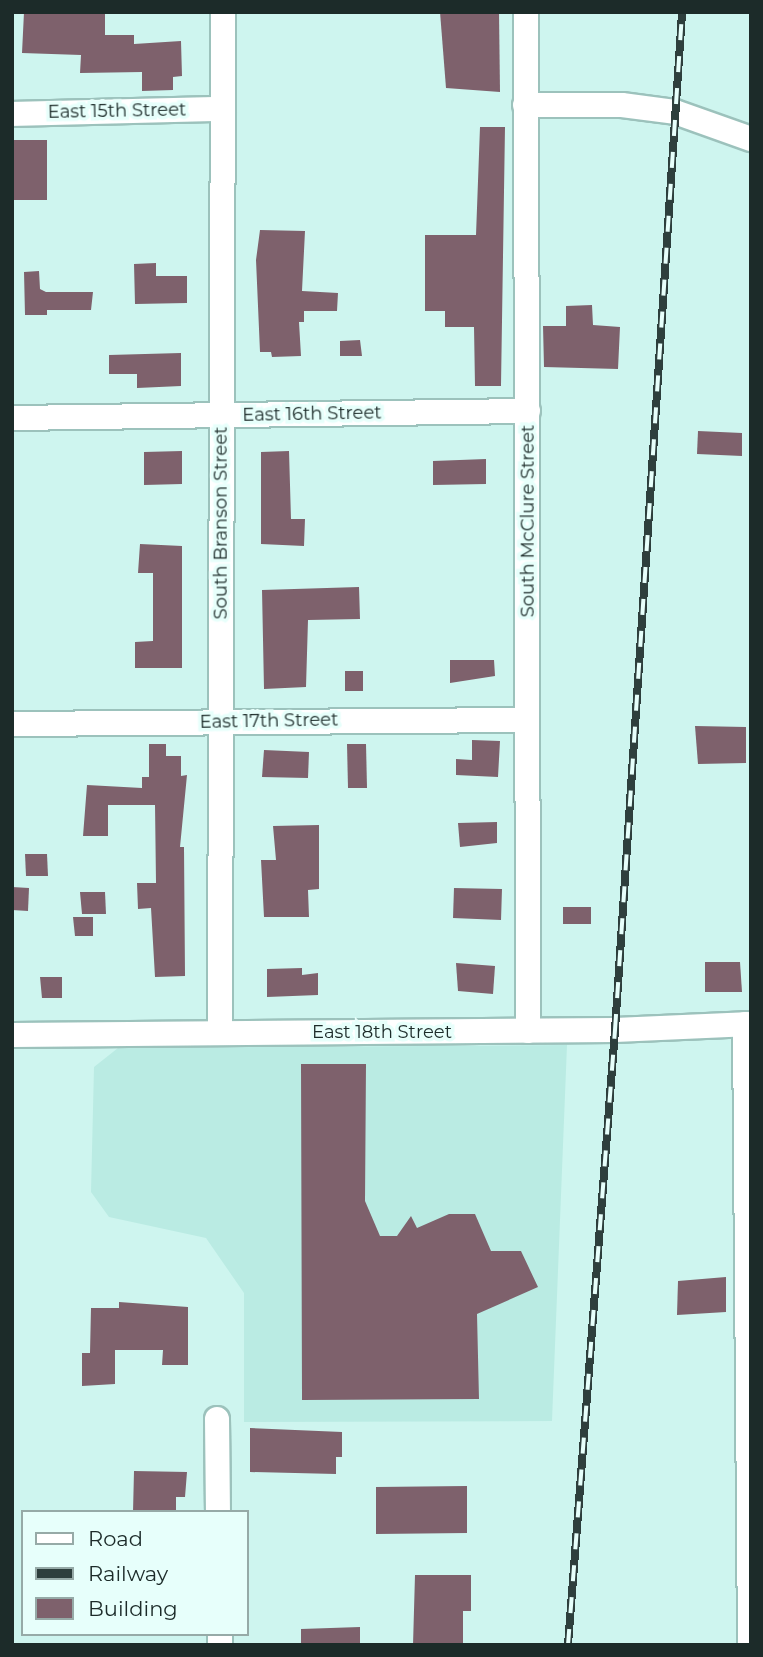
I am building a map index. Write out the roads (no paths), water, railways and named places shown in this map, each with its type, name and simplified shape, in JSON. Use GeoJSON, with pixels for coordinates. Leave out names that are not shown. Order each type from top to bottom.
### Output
{"type":"FeatureCollection","features":[{"type":"Feature","properties":{"kind":"street","name":"South Branson Street"},"geometry":{"type":"LineString","coordinates":[[220,1033],[223,12]]}},
{"type":"Feature","properties":{"kind":"street","name":"South McClure Street"},"geometry":{"type":"LineString","coordinates":[[526,12],[528,1031]]}},
{"type":"Feature","properties":{"kind":"street"},"geometry":{"type":"LineString","coordinates":[[525,105],[622,105],[675,112],[751,139]]}},
{"type":"Feature","properties":{"kind":"street","name":"East 15th Street"},"geometry":{"type":"LineString","coordinates":[[12,114],[223,109]]}},
{"type":"Feature","properties":{"kind":"street","name":"East 16th Street"},"geometry":{"type":"LineString","coordinates":[[12,418],[528,411]]}},
{"type":"Feature","properties":{"kind":"street","name":"East 17th Street"},"geometry":{"type":"LineString","coordinates":[[12,724],[527,720]]}},
{"type":"Feature","properties":{"kind":"street"},"geometry":{"type":"LineString","coordinates":[[748,1024],[750,1645]]}},
{"type":"Feature","properties":{"kind":"street","name":"East 18th Street"},"geometry":{"type":"LineString","coordinates":[[12,1035],[528,1031],[748,1024]]}},
{"type":"Feature","properties":{"kind":"street"},"geometry":{"type":"LineString","coordinates":[[217,1419],[218,1510]]}},
{"type":"Feature","properties":{"kind":"railway"},"geometry":{"type":"LineString","coordinates":[[568,1645],[615,1030],[682,12]]}}]}
